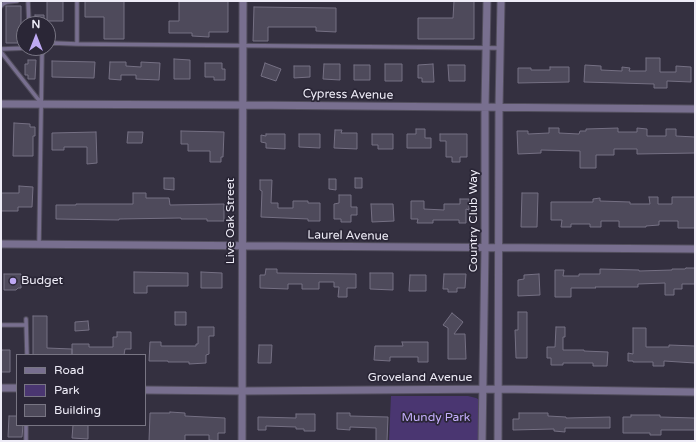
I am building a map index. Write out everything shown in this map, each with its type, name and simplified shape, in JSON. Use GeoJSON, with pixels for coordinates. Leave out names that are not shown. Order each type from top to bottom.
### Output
{"type":"FeatureCollection","features":[{"type":"Feature","properties":{"kind":"street","name":"Live Oak Street"},"geometry":{"type":"LineString","coordinates":[[242,441],[243,1]]}},
{"type":"Feature","properties":{"kind":"street","name":"Country Club Way"},"geometry":{"type":"LineString","coordinates":[[482,441],[487,1]]}},
{"type":"Feature","properties":{"kind":"street","name":"Country Club Way"},"geometry":{"type":"LineString","coordinates":[[498,441],[498,248],[501,1]]}},
{"type":"Feature","properties":{"kind":"street","name":"Cypress Avenue"},"geometry":{"type":"LineString","coordinates":[[1,104],[695,109]]}},
{"type":"Feature","properties":{"kind":"street","name":"Laurel Avenue"},"geometry":{"type":"LineString","coordinates":[[1,244],[695,249]]}},
{"type":"Feature","properties":{"kind":"street"},"geometry":{"type":"LineString","coordinates":[[1,388],[16,388]]}},
{"type":"Feature","properties":{"kind":"street","name":"Groveland Avenue"},"geometry":{"type":"LineString","coordinates":[[146,390],[242,391],[498,389],[695,392]]}},
{"type":"Feature","properties":{"kind":"lane"},"geometry":{"type":"LineString","coordinates":[[1,6],[7,2],[17,1]]}},
{"type":"Feature","properties":{"kind":"lane"},"geometry":{"type":"LineString","coordinates":[[28,1],[29,16]]}},
{"type":"Feature","properties":{"kind":"lane"},"geometry":{"type":"LineString","coordinates":[[76,44],[77,1]]}},
{"type":"Feature","properties":{"kind":"lane"},"geometry":{"type":"LineString","coordinates":[[56,44],[501,48]]}},
{"type":"Feature","properties":{"kind":"lane"},"geometry":{"type":"LineString","coordinates":[[1,49],[16,48]]}},
{"type":"Feature","properties":{"kind":"lane"},"geometry":{"type":"LineString","coordinates":[[1,52],[42,104]]}},
{"type":"Feature","properties":{"kind":"lane"},"geometry":{"type":"LineString","coordinates":[[39,244],[42,56]]}},
{"type":"Feature","properties":{"kind":"lane"},"geometry":{"type":"LineString","coordinates":[[26,318],[26,354]]}},
{"type":"Feature","properties":{"kind":"lane"},"geometry":{"type":"LineString","coordinates":[[1,325],[26,325]]}},
{"type":"Feature","properties":{"kind":"lane"},"geometry":{"type":"LineString","coordinates":[[26,426],[26,441]]}},
{"type":"Feature","properties":{"kind":"green space","name":"Mundy Park"},"geometry":{"type":"Polygon","coordinates":[[[391,396],[468,396],[476,398],[482,401],[483,441],[389,441],[391,396]]]}},
{"type":"Feature","properties":{"kind":"building"},"geometry":{"type":"Polygon","coordinates":[[[47,1],[63,1],[63,21],[56,21],[56,16],[47,16],[47,1]]]}},
{"type":"Feature","properties":{"kind":"building"},"geometry":{"type":"Polygon","coordinates":[[[85,1],[124,1],[124,39],[104,39],[104,17],[85,17],[85,1]]]}},
{"type":"Feature","properties":{"kind":"building"},"geometry":{"type":"Polygon","coordinates":[[[179,1],[228,1],[228,32],[209,32],[209,37],[192,36],[192,33],[169,33],[169,21],[179,21],[179,1]]]}},
{"type":"Feature","properties":{"kind":"building"},"geometry":{"type":"Polygon","coordinates":[[[454,1],[474,1],[474,39],[418,39],[418,18],[453,18],[454,1]]]}},
{"type":"Feature","properties":{"kind":"building"},"geometry":{"type":"Polygon","coordinates":[[[6,6],[21,6],[21,16],[16,16],[16,43],[6,43],[6,6]]]}},
{"type":"Feature","properties":{"kind":"building"},"geometry":{"type":"Polygon","coordinates":[[[254,7],[336,8],[336,32],[316,31],[316,27],[268,27],[268,41],[253,41],[254,7]]]}},
{"type":"Feature","properties":{"kind":"building"},"geometry":{"type":"Polygon","coordinates":[[[646,58],[660,58],[660,72],[676,72],[676,66],[691,67],[691,82],[667,81],[667,88],[654,88],[654,84],[584,82],[585,65],[601,66],[601,70],[622,71],[622,67],[630,68],[629,71],[646,71],[646,58]]]}},
{"type":"Feature","properties":{"kind":"building"},"geometry":{"type":"Polygon","coordinates":[[[174,59],[190,60],[190,79],[174,79],[174,59]]]}},
{"type":"Feature","properties":{"kind":"building"},"geometry":{"type":"Polygon","coordinates":[[[28,60],[36,60],[35,79],[28,79],[28,75],[25,75],[25,64],[28,64],[28,60]]]}},
{"type":"Feature","properties":{"kind":"building"},"geometry":{"type":"Polygon","coordinates":[[[52,61],[95,62],[94,78],[52,77],[52,61]]]}},
{"type":"Feature","properties":{"kind":"building"},"geometry":{"type":"Polygon","coordinates":[[[110,62],[126,62],[126,66],[141,67],[141,62],[160,63],[159,80],[136,79],[136,75],[121,75],[121,80],[109,79],[110,62]]]}},
{"type":"Feature","properties":{"kind":"building"},"geometry":{"type":"Polygon","coordinates":[[[205,63],[222,63],[222,69],[225,69],[225,80],[214,80],[214,77],[205,77],[205,63]]]}},
{"type":"Feature","properties":{"kind":"building"},"geometry":{"type":"Polygon","coordinates":[[[265,63],[281,69],[276,81],[261,76],[265,63]]]}},
{"type":"Feature","properties":{"kind":"building"},"geometry":{"type":"Polygon","coordinates":[[[324,64],[340,64],[340,80],[323,79],[324,64]]]}},
{"type":"Feature","properties":{"kind":"building"},"geometry":{"type":"Polygon","coordinates":[[[385,64],[402,64],[402,81],[385,81],[385,64]]]}},
{"type":"Feature","properties":{"kind":"building"},"geometry":{"type":"Polygon","coordinates":[[[433,64],[434,82],[422,82],[422,78],[418,78],[418,65],[433,64]]]}},
{"type":"Feature","properties":{"kind":"building"},"geometry":{"type":"Polygon","coordinates":[[[354,65],[370,65],[370,80],[354,80],[354,65]]]}},
{"type":"Feature","properties":{"kind":"building"},"geometry":{"type":"Polygon","coordinates":[[[448,65],[465,65],[465,81],[449,81],[448,65]]]}},
{"type":"Feature","properties":{"kind":"building"},"geometry":{"type":"Polygon","coordinates":[[[294,66],[310,66],[310,77],[294,78],[294,66]]]}},
{"type":"Feature","properties":{"kind":"building"},"geometry":{"type":"Polygon","coordinates":[[[550,67],[569,67],[569,82],[518,83],[518,68],[550,70],[550,67]]]}},
{"type":"Feature","properties":{"kind":"building"},"geometry":{"type":"Polygon","coordinates":[[[14,123],[30,124],[30,127],[35,127],[35,136],[33,136],[33,156],[13,156],[14,123]]]}},
{"type":"Feature","properties":{"kind":"building"},"geometry":{"type":"Polygon","coordinates":[[[549,128],[559,128],[559,133],[579,134],[580,131],[586,131],[586,129],[618,128],[618,132],[637,132],[637,128],[647,129],[647,136],[666,136],[666,129],[676,129],[676,136],[695,137],[695,153],[637,154],[637,149],[614,149],[614,155],[596,155],[596,168],[580,168],[580,151],[541,150],[541,153],[518,154],[517,131],[528,131],[528,134],[549,133],[549,128]]]}},
{"type":"Feature","properties":{"kind":"building"},"geometry":{"type":"Polygon","coordinates":[[[416,129],[425,129],[425,138],[431,138],[431,148],[407,148],[407,134],[416,134],[416,129]]]}},
{"type":"Feature","properties":{"kind":"building"},"geometry":{"type":"Polygon","coordinates":[[[335,130],[342,130],[341,133],[357,133],[357,149],[334,148],[335,130]]]}},
{"type":"Feature","properties":{"kind":"building"},"geometry":{"type":"Polygon","coordinates":[[[181,131],[224,132],[223,157],[221,157],[221,162],[210,162],[210,151],[188,151],[188,144],[181,144],[181,131]]]}},
{"type":"Feature","properties":{"kind":"building"},"geometry":{"type":"Polygon","coordinates":[[[96,132],[97,163],[87,164],[87,147],[64,147],[64,150],[52,150],[52,133],[96,132]]]}},
{"type":"Feature","properties":{"kind":"building"},"geometry":{"type":"Polygon","coordinates":[[[128,132],[143,132],[142,143],[127,143],[128,132]]]}},
{"type":"Feature","properties":{"kind":"building"},"geometry":{"type":"Polygon","coordinates":[[[266,134],[285,134],[285,149],[266,148],[266,143],[261,142],[261,135],[266,136],[266,134]]]}},
{"type":"Feature","properties":{"kind":"building"},"geometry":{"type":"Polygon","coordinates":[[[299,134],[320,134],[320,148],[299,147],[299,134]]]}},
{"type":"Feature","properties":{"kind":"building"},"geometry":{"type":"Polygon","coordinates":[[[372,134],[393,134],[393,149],[378,149],[378,145],[372,145],[372,134]]]}},
{"type":"Feature","properties":{"kind":"building"},"geometry":{"type":"Polygon","coordinates":[[[440,134],[467,134],[467,157],[460,157],[460,162],[452,162],[452,157],[446,157],[446,141],[440,141],[440,134]]]}},
{"type":"Feature","properties":{"kind":"building"},"geometry":{"type":"Polygon","coordinates":[[[164,178],[174,178],[174,190],[164,189],[164,178]]]}},
{"type":"Feature","properties":{"kind":"building"},"geometry":{"type":"Polygon","coordinates":[[[355,178],[362,178],[362,188],[355,188],[355,178]]]}},
{"type":"Feature","properties":{"kind":"building"},"geometry":{"type":"Polygon","coordinates":[[[329,179],[336,179],[336,190],[329,189],[329,179]]]}},
{"type":"Feature","properties":{"kind":"building"},"geometry":{"type":"Polygon","coordinates":[[[260,180],[272,180],[271,203],[278,203],[278,208],[293,208],[293,201],[320,203],[320,221],[261,217],[262,191],[260,190],[260,180]]]}},
{"type":"Feature","properties":{"kind":"building"},"geometry":{"type":"Polygon","coordinates":[[[19,186],[33,187],[32,207],[18,207],[18,211],[1,211],[1,193],[19,193],[19,186]]]}},
{"type":"Feature","properties":{"kind":"building"},"geometry":{"type":"Polygon","coordinates":[[[133,193],[146,193],[146,198],[169,198],[170,205],[224,204],[224,221],[181,218],[119,220],[56,219],[56,205],[133,204],[133,193]]]}},
{"type":"Feature","properties":{"kind":"building"},"geometry":{"type":"Polygon","coordinates":[[[522,193],[538,193],[537,227],[521,227],[522,193]]]}},
{"type":"Feature","properties":{"kind":"building"},"geometry":{"type":"Polygon","coordinates":[[[339,195],[351,195],[351,207],[357,207],[357,215],[351,215],[351,222],[341,222],[341,219],[334,219],[334,204],[339,203],[339,195]]]}},
{"type":"Feature","properties":{"kind":"building"},"geometry":{"type":"Polygon","coordinates":[[[649,197],[658,197],[658,204],[672,204],[672,197],[695,197],[695,228],[678,228],[678,221],[659,221],[659,225],[646,227],[619,227],[619,221],[601,221],[601,227],[590,227],[590,224],[571,224],[571,227],[561,227],[562,220],[551,220],[551,202],[593,202],[593,199],[600,198],[600,201],[650,204],[649,197]]]}},
{"type":"Feature","properties":{"kind":"building"},"geometry":{"type":"Polygon","coordinates":[[[460,199],[469,199],[469,210],[466,209],[466,223],[459,223],[459,220],[433,220],[433,223],[417,223],[418,219],[411,219],[411,201],[424,201],[424,209],[444,210],[444,204],[460,204],[460,199]]]}},
{"type":"Feature","properties":{"kind":"building"},"geometry":{"type":"Polygon","coordinates":[[[371,204],[393,204],[394,221],[372,222],[371,204]]]}},
{"type":"Feature","properties":{"kind":"building"},"geometry":{"type":"Polygon","coordinates":[[[695,268],[695,284],[682,284],[682,289],[674,289],[674,295],[665,295],[665,283],[638,284],[638,287],[571,288],[571,297],[555,297],[555,270],[564,270],[563,276],[579,276],[579,274],[600,274],[600,269],[639,271],[695,268]]]}},
{"type":"Feature","properties":{"kind":"building"},"geometry":{"type":"Polygon","coordinates":[[[266,269],[277,269],[277,273],[356,274],[356,288],[347,288],[347,297],[338,297],[339,287],[334,287],[334,282],[319,282],[319,289],[302,289],[302,284],[288,284],[288,289],[260,288],[260,275],[265,275],[266,269]]]}},
{"type":"Feature","properties":{"kind":"building"},"geometry":{"type":"Polygon","coordinates":[[[134,272],[188,273],[188,286],[147,286],[147,293],[134,293],[134,272]]]}},
{"type":"Feature","properties":{"kind":"building"},"geometry":{"type":"Polygon","coordinates":[[[201,272],[222,273],[222,288],[201,288],[201,272]]]}},
{"type":"Feature","properties":{"kind":"building"},"geometry":{"type":"Polygon","coordinates":[[[370,273],[393,273],[393,290],[370,289],[370,273]]]}},
{"type":"Feature","properties":{"kind":"building","name":"Budget"},"geometry":{"type":"Polygon","coordinates":[[[4,274],[21,274],[21,288],[16,290],[4,290],[4,274]]]}},
{"type":"Feature","properties":{"kind":"building"},"geometry":{"type":"Polygon","coordinates":[[[444,274],[466,274],[465,288],[457,288],[457,292],[448,292],[448,289],[443,289],[444,274]]]}},
{"type":"Feature","properties":{"kind":"building"},"geometry":{"type":"Polygon","coordinates":[[[539,274],[540,295],[518,296],[518,280],[524,279],[524,275],[539,274]]]}},
{"type":"Feature","properties":{"kind":"building"},"geometry":{"type":"Polygon","coordinates":[[[410,275],[426,275],[426,291],[409,291],[410,275]]]}},
{"type":"Feature","properties":{"kind":"building"},"geometry":{"type":"Polygon","coordinates":[[[175,312],[186,312],[186,325],[175,325],[175,312]]]}},
{"type":"Feature","properties":{"kind":"building"},"geometry":{"type":"Polygon","coordinates":[[[518,312],[527,312],[527,358],[516,358],[515,330],[518,330],[518,312]]]}},
{"type":"Feature","properties":{"kind":"building"},"geometry":{"type":"Polygon","coordinates":[[[452,313],[463,322],[454,334],[465,334],[466,359],[448,359],[448,328],[443,325],[452,313]]]}},
{"type":"Feature","properties":{"kind":"building"},"geometry":{"type":"Polygon","coordinates":[[[33,316],[47,316],[47,348],[72,349],[72,354],[33,354],[33,316]]]}},
{"type":"Feature","properties":{"kind":"building"},"geometry":{"type":"Polygon","coordinates":[[[88,321],[89,330],[75,331],[75,322],[88,321]]]}},
{"type":"Feature","properties":{"kind":"building"},"geometry":{"type":"Polygon","coordinates":[[[198,327],[214,327],[214,336],[209,336],[209,354],[206,355],[206,363],[189,364],[189,362],[149,361],[150,342],[161,342],[161,346],[196,346],[196,344],[198,344],[198,327]]]}},
{"type":"Feature","properties":{"kind":"building"},"geometry":{"type":"Polygon","coordinates":[[[556,327],[565,327],[563,350],[608,352],[607,366],[593,366],[593,363],[563,363],[563,365],[551,365],[551,358],[547,358],[547,347],[555,347],[556,327]]]}},
{"type":"Feature","properties":{"kind":"building"},"geometry":{"type":"Polygon","coordinates":[[[633,328],[646,328],[646,347],[669,347],[669,345],[695,346],[695,363],[664,361],[664,366],[653,366],[653,362],[628,361],[628,353],[633,354],[633,328]]]}},
{"type":"Feature","properties":{"kind":"building"},"geometry":{"type":"Polygon","coordinates":[[[117,332],[131,332],[131,349],[125,349],[124,354],[72,354],[72,344],[89,344],[89,347],[113,347],[113,337],[117,337],[117,332]]]}},
{"type":"Feature","properties":{"kind":"building"},"geometry":{"type":"Polygon","coordinates":[[[402,342],[428,342],[428,362],[418,362],[418,357],[390,357],[390,361],[374,360],[375,346],[403,346],[402,342]]]}},
{"type":"Feature","properties":{"kind":"building"},"geometry":{"type":"Polygon","coordinates":[[[259,345],[272,345],[271,363],[258,363],[259,345]]]}},
{"type":"Feature","properties":{"kind":"building"},"geometry":{"type":"Polygon","coordinates":[[[2,350],[10,350],[10,372],[1,372],[2,350]]]}},
{"type":"Feature","properties":{"kind":"building"},"geometry":{"type":"Polygon","coordinates":[[[150,413],[185,413],[185,416],[225,418],[225,433],[218,433],[218,441],[209,440],[209,435],[185,435],[185,441],[149,441],[150,413]]]}},
{"type":"Feature","properties":{"kind":"building"},"geometry":{"type":"Polygon","coordinates":[[[337,413],[350,413],[350,416],[388,417],[387,441],[376,441],[376,428],[350,427],[350,430],[337,429],[337,413]]]}},
{"type":"Feature","properties":{"kind":"building"},"geometry":{"type":"Polygon","coordinates":[[[519,413],[548,413],[548,416],[566,418],[610,417],[610,428],[565,428],[565,432],[554,431],[554,429],[513,430],[513,419],[519,419],[519,413]]]}},
{"type":"Feature","properties":{"kind":"building"},"geometry":{"type":"Polygon","coordinates":[[[296,414],[315,414],[315,431],[304,431],[304,429],[296,429],[296,427],[266,426],[266,430],[258,430],[258,417],[296,418],[296,414]]]}},
{"type":"Feature","properties":{"kind":"building"},"geometry":{"type":"Polygon","coordinates":[[[631,415],[660,415],[660,417],[695,418],[695,430],[661,430],[661,435],[650,435],[650,433],[623,433],[623,417],[631,417],[631,415]]]}},
{"type":"Feature","properties":{"kind":"building"},"geometry":{"type":"Polygon","coordinates":[[[9,416],[16,416],[16,426],[23,426],[22,437],[8,437],[9,416]]]}},
{"type":"Feature","properties":{"kind":"building"},"geometry":{"type":"Polygon","coordinates":[[[73,426],[88,426],[88,439],[72,438],[73,426]]]}},
{"type":"Feature","properties":{"kind":"place","name":"Budget"},"geometry":{"type":"Point","coordinates":[13,281]}}]}
